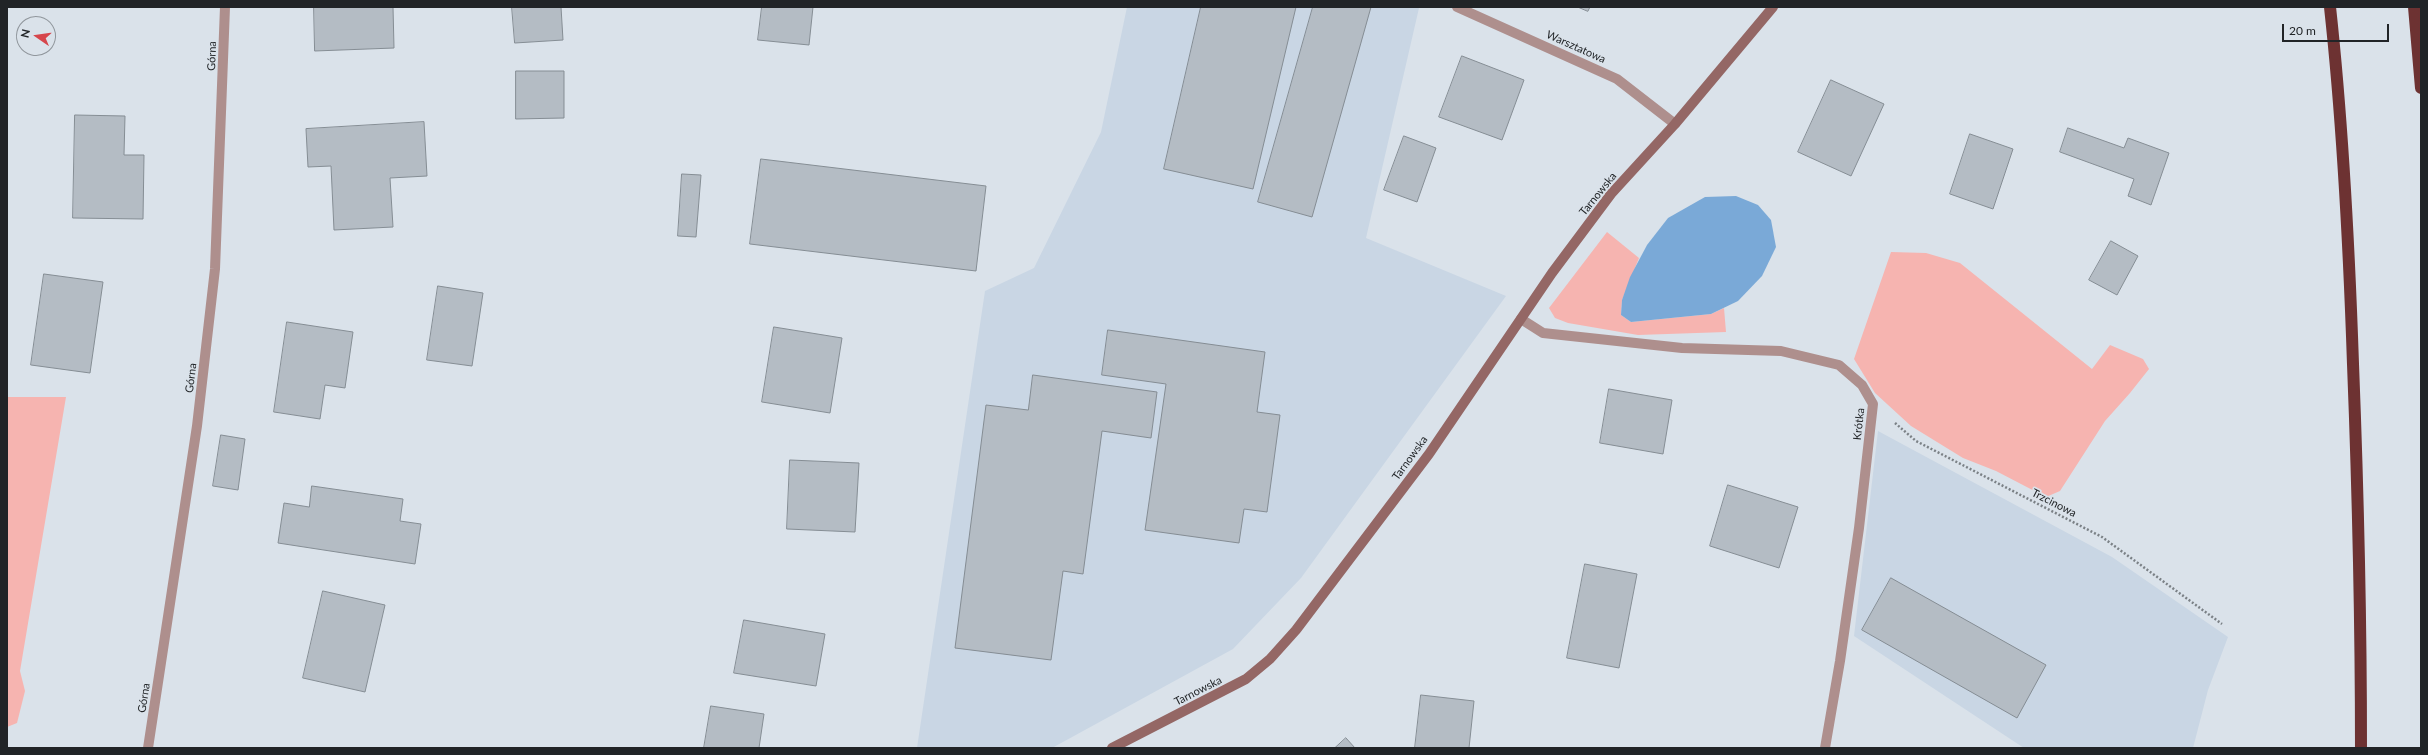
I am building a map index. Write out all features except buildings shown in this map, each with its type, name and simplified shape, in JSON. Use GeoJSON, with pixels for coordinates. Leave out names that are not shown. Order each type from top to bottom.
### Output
{"type":"FeatureCollection","features":[{"type":"Feature","properties":{"kind":"highway"},"geometry":{"type":"LineString","coordinates":[[2330,7],[2341,112],[2352,330],[2360,571],[2360,748]]}},
{"type":"Feature","properties":{"kind":"highway"},"geometry":{"type":"LineString","coordinates":[[2414,7],[2421,88]]}},
{"type":"Feature","properties":{"kind":"street","name":"Górna"},"geometry":{"type":"LineString","coordinates":[[148,748],[197,426],[215,268],[225,7]]}},
{"type":"Feature","properties":{"kind":"street","name":"Warsztatowa"},"geometry":{"type":"LineString","coordinates":[[1457,7],[1617,79],[1675,124]]}},
{"type":"Feature","properties":{"kind":"street","name":"Tarnowska"},"geometry":{"type":"LineString","coordinates":[[1112,748],[1215,697],[1246,679],[1270,659],[1315,606],[1429,454],[1552,272],[1612,194],[1675,124],[1774,7]]}},
{"type":"Feature","properties":{"kind":"street","name":"Krótka"},"geometry":{"type":"LineString","coordinates":[[1521,319],[1543,333],[1682,348],[1781,351],[1840,365],[1862,385],[1873,404],[1859,528],[1840,661],[1824,748]]}},
{"type":"Feature","properties":{"kind":"path","name":"Trzcinowa"},"geometry":{"type":"LineString","coordinates":[[1873,404],[1916,441],[2102,536],[2222,624]]}},
{"type":"Feature","properties":{"kind":"shaded area"},"geometry":{"type":"Polygon","coordinates":[[[1127,7],[1419,8],[1366,238],[1506,296],[1301,578],[1233,649],[1052,748],[917,748],[985,291],[1034,268],[1101,132],[1127,7]]]}},
{"type":"Feature","properties":{"kind":"shaded area"},"geometry":{"type":"Polygon","coordinates":[[[1607,232],[1639,258],[1622,300],[1621,315],[1631,322],[1711,314],[1724,308],[1726,332],[1638,335],[1568,323],[1555,318],[1549,308],[1607,232]]]}},
{"type":"Feature","properties":{"kind":"shaded area"},"geometry":{"type":"Polygon","coordinates":[[[1891,252],[1926,253],[1960,263],[2092,369],[2110,345],[2143,359],[2149,369],[2105,421],[2060,491],[2046,497],[1996,471],[1963,458],[1911,426],[1875,393],[1854,359],[1891,252]]]}},
{"type":"Feature","properties":{"kind":"shaded area"},"geometry":{"type":"Polygon","coordinates":[[[7,397],[66,397],[20,671],[25,691],[17,723],[7,727],[7,397]]]}},
{"type":"Feature","properties":{"kind":"shaded area"},"geometry":{"type":"Polygon","coordinates":[[[1878,431],[2112,557],[2228,637],[2208,690],[2193,748],[2024,748],[1854,636],[1878,431]]]}},
{"type":"Feature","properties":{"kind":"water"},"geometry":{"type":"Polygon","coordinates":[[[1736,196],[1758,205],[1771,220],[1776,247],[1762,276],[1738,301],[1711,314],[1631,322],[1621,315],[1622,300],[1630,277],[1647,245],[1668,218],[1705,197],[1736,196]]]}}]}
